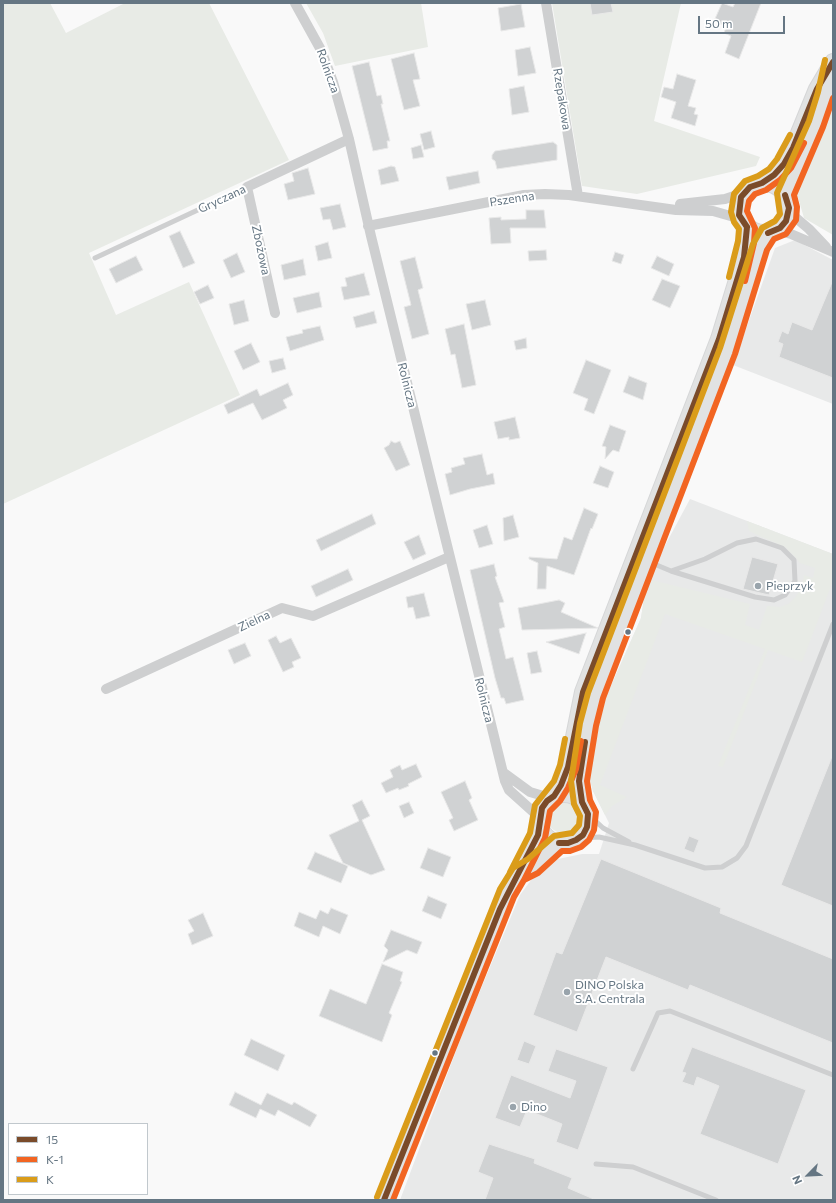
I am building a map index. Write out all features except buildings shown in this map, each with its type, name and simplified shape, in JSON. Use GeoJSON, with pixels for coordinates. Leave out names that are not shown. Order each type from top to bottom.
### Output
{"type":"FeatureCollection","features":[{"type":"Feature","properties":{"kind":"main road"},"geometry":{"type":"LineString","coordinates":[[384,1200],[500,909],[526,856],[534,844],[542,808],[561,785],[568,767],[583,692],[719,339],[744,257],[744,223],[739,206],[743,193],[750,187],[762,183],[774,175],[784,164],[794,148],[817,90],[832,64]]}},
{"type":"Feature","properties":{"kind":"main road"},"geometry":{"type":"LineString","coordinates":[[785,195],[816,124],[826,94],[832,64]]}},
{"type":"Feature","properties":{"kind":"main road"},"geometry":{"type":"LineString","coordinates":[[540,821],[547,837],[559,843],[572,842],[580,838],[587,827],[585,808],[579,781],[593,703],[604,668],[728,351],[755,259],[772,232],[783,224],[789,212],[789,203],[785,195],[776,186],[762,183]]}},
{"type":"Feature","properties":{"kind":"main road"},"geometry":{"type":"LineString","coordinates":[[744,223],[754,232],[772,232]]}},
{"type":"Feature","properties":{"kind":"main road"},"geometry":{"type":"LineString","coordinates":[[552,797],[562,794],[571,795],[585,808]]}},
{"type":"Feature","properties":{"kind":"main road"},"geometry":{"type":"LineString","coordinates":[[518,874],[533,866],[559,843]]}},
{"type":"Feature","properties":{"kind":"street","name":"Rolnicza"},"geometry":{"type":"LineString","coordinates":[[295,3],[323,56],[333,82],[349,139],[368,226],[499,761],[509,790],[540,821]]}},
{"type":"Feature","properties":{"kind":"street","name":"Rzepakowa"},"geometry":{"type":"LineString","coordinates":[[546,3],[578,196]]}},
{"type":"Feature","properties":{"kind":"street","name":"Gryczana"},"geometry":{"type":"LineString","coordinates":[[247,187],[349,139]]}},
{"type":"Feature","properties":{"kind":"street","name":"Zbożowa"},"geometry":{"type":"LineString","coordinates":[[247,187],[275,313]]}},
{"type":"Feature","properties":{"kind":"street","name":"Pszenna"},"geometry":{"type":"LineString","coordinates":[[656,207],[725,199],[743,193]]}},
{"type":"Feature","properties":{"kind":"street","name":"Pszenna"},"geometry":{"type":"LineString","coordinates":[[368,226],[524,195],[546,194],[578,196],[656,207],[713,211],[744,223]]}},
{"type":"Feature","properties":{"kind":"street"},"geometry":{"type":"LineString","coordinates":[[789,212],[810,229],[830,250]]}},
{"type":"Feature","properties":{"kind":"street"},"geometry":{"type":"LineString","coordinates":[[772,232],[830,250]]}},
{"type":"Feature","properties":{"kind":"street","name":"Zielna"},"geometry":{"type":"LineString","coordinates":[[106,689],[282,608],[313,616],[449,557]]}},
{"type":"Feature","properties":{"kind":"street"},"geometry":{"type":"LineString","coordinates":[[504,773],[530,792],[552,797]]}},
{"type":"Feature","properties":{"kind":"lane","name":"Gryczana"},"geometry":{"type":"LineString","coordinates":[[95,258],[247,187]]}},
{"type":"Feature","properties":{"kind":"lane"},"geometry":{"type":"LineString","coordinates":[[646,561],[671,571],[755,597],[774,600],[785,595],[795,581],[794,560],[782,548],[756,539],[737,543],[705,559],[671,571]]}},
{"type":"Feature","properties":{"kind":"lane"},"geometry":{"type":"LineString","coordinates":[[580,838],[599,836],[635,845],[705,868],[722,867],[737,858],[746,846],[833,624]]}},
{"type":"Feature","properties":{"kind":"lane"},"geometry":{"type":"LineString","coordinates":[[585,808],[603,828],[635,845]]}},
{"type":"Feature","properties":{"kind":"lane"},"geometry":{"type":"LineString","coordinates":[[633,1069],[658,1013],[670,1011],[833,1075]]}},
{"type":"Feature","properties":{"kind":"lane"},"geometry":{"type":"LineString","coordinates":[[596,1164],[633,1167],[716,1200]]}},
{"type":"Feature","properties":{"kind":"shaded area"},"geometry":{"type":"Polygon","coordinates":[[[3,3],[50,3],[66,33],[125,3],[209,3],[289,160],[89,253],[116,315],[189,282],[240,395],[3,504],[3,3]]]}},
{"type":"Feature","properties":{"kind":"shaded area"},"geometry":{"type":"Polygon","coordinates":[[[306,3],[421,3],[428,47],[335,66],[323,33],[306,3]]]}},
{"type":"Feature","properties":{"kind":"shaded area"},"geometry":{"type":"Polygon","coordinates":[[[552,3],[681,3],[654,121],[760,157],[756,166],[637,194],[582,186],[552,3]]]}},
{"type":"Feature","properties":{"kind":"shaded area"},"geometry":{"type":"Polygon","coordinates":[[[833,102],[833,235],[804,218],[797,194],[833,102]]]}},
{"type":"Feature","properties":{"kind":"shaded area"},"geometry":{"type":"Polygon","coordinates":[[[795,240],[833,260],[833,404],[733,365],[775,248],[795,240]]]}},
{"type":"Feature","properties":{"kind":"shaded area"},"geometry":{"type":"Polygon","coordinates":[[[690,499],[833,554],[833,1200],[400,1200],[465,1027],[520,895],[540,868],[553,860],[582,854],[599,854],[609,823],[593,791],[590,779],[604,702],[641,618],[647,579],[690,499]]]}},
{"type":"Feature","properties":{"kind":"shaded area"},"geometry":{"type":"Polygon","coordinates":[[[747,521],[833,554],[833,581],[802,662],[768,650],[723,767],[718,766],[765,649],[665,614],[600,785],[627,797],[612,806],[605,815],[593,791],[590,779],[590,770],[604,702],[641,618],[647,579],[750,604],[745,625],[759,630],[767,606],[780,607],[788,604],[795,598],[802,586],[804,575],[813,578],[815,568],[800,563],[786,548],[749,531],[747,521]]]}},
{"type":"Feature","properties":{"kind":"shaded area"},"geometry":{"type":"Polygon","coordinates":[[[563,801],[574,806],[579,817],[574,828],[563,833],[552,828],[547,817],[552,806],[563,801]]]}},
{"type":"Feature","properties":{"kind":"transit line","name":"K"},"geometry":{"type":"LineString","coordinates":[[377,1197],[500,889],[513,868],[528,859],[554,836],[572,833],[579,825],[580,816],[574,804],[571,781],[580,723],[588,693],[720,348],[753,244],[762,228],[775,221],[780,214],[777,193],[809,121],[818,92],[825,60]]}},
{"type":"Feature","properties":{"kind":"transit line","name":"15"},"geometry":{"type":"LineString","coordinates":[[747,227],[739,215],[741,197],[750,187],[762,183],[774,175],[784,164],[793,148],[817,89],[833,62]]}},
{"type":"Feature","properties":{"kind":"transit line","name":"K-1"},"geometry":{"type":"LineString","coordinates":[[393,1200],[514,897],[524,880],[538,873],[562,851],[570,851],[581,847],[589,840],[594,830],[596,812],[590,800],[587,781],[596,726],[603,698],[735,354],[767,250],[774,239],[786,234],[796,220],[797,207],[794,195],[823,127],[833,98]]}},
{"type":"Feature","properties":{"kind":"transit line","name":"K"},"geometry":{"type":"LineString","coordinates":[[729,277],[738,241],[739,229],[734,222],[731,212],[734,194],[745,181],[758,176],[769,169],[777,159],[790,135]]}},
{"type":"Feature","properties":{"kind":"transit line","name":"K-1"},"geometry":{"type":"LineString","coordinates":[[745,281],[754,243],[755,228],[747,211],[749,201],[755,194],[766,190],[780,180],[791,168],[804,143]]}},
{"type":"Feature","properties":{"kind":"transit line","name":"15"},"geometry":{"type":"LineString","coordinates":[[768,233],[780,228],[786,221],[789,208],[785,195]]}},
{"type":"Feature","properties":{"kind":"transit line","name":"15"},"geometry":{"type":"LineString","coordinates":[[384,1200],[500,909],[538,835],[542,808],[547,801],[554,796],[561,785],[568,767],[583,692],[719,339],[744,257],[747,227]]}},
{"type":"Feature","properties":{"kind":"transit line","name":"K"},"geometry":{"type":"LineString","coordinates":[[510,872],[530,833],[535,805],[554,781],[560,765],[565,739]]}},
{"type":"Feature","properties":{"kind":"transit line","name":"K-1"},"geometry":{"type":"LineString","coordinates":[[524,880],[545,838],[550,811],[560,801],[568,788],[576,769],[581,741]]}},
{"type":"Feature","properties":{"kind":"transit line","name":"15"},"geometry":{"type":"LineString","coordinates":[[559,843],[568,843],[576,840],[583,835],[587,827],[588,814],[582,802],[579,781],[585,742]]}},
{"type":"Feature","properties":{"kind":"place","name":"Pieprzyk"},"geometry":{"type":"Point","coordinates":[758,586]}},
{"type":"Feature","properties":{"kind":"place","name":"DINO Polska S.A. Centrala"},"geometry":{"type":"Point","coordinates":[567,992]}},
{"type":"Feature","properties":{"kind":"place","name":"Dino"},"geometry":{"type":"Point","coordinates":[513,1107]}}]}
